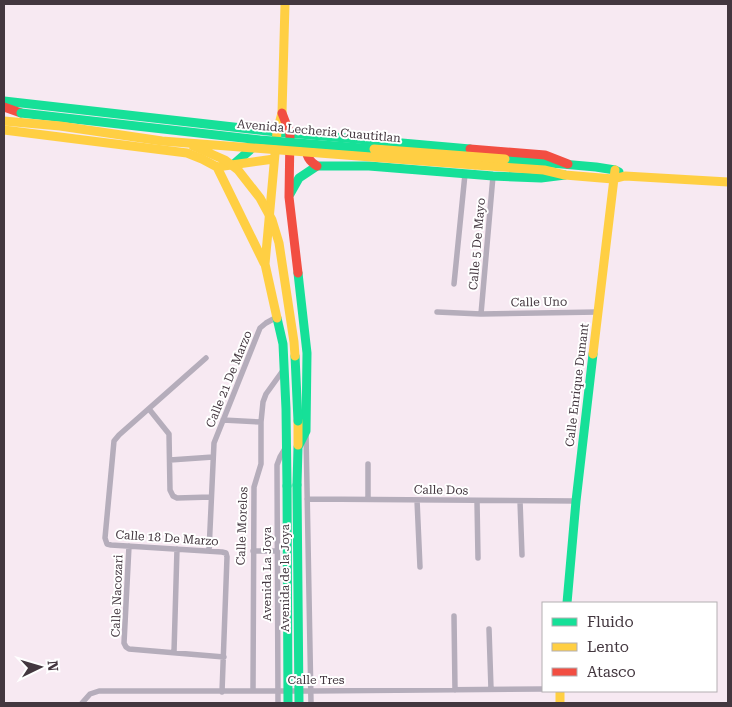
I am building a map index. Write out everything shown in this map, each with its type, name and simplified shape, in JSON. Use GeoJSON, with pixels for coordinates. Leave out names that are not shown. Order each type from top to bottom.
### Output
{"type":"FeatureCollection","features":[{"type":"Feature","properties":{"kind":"main road"},"geometry":{"type":"LineString","coordinates":[[265,264],[277,132],[282,113],[285,4]]}},
{"type":"Feature","properties":{"kind":"main road"},"geometry":{"type":"LineString","coordinates":[[4,101],[290,134],[545,155],[568,164]]}},
{"type":"Feature","properties":{"kind":"main road","name":"Avenida Lecheria Cuautitlan"},"geometry":{"type":"LineString","coordinates":[[4,107],[21,113],[260,140],[568,164],[614,174]]}},
{"type":"Feature","properties":{"kind":"main road"},"geometry":{"type":"LineString","coordinates":[[282,113],[290,134],[289,198],[307,353],[306,431],[298,450]]}},
{"type":"Feature","properties":{"kind":"main road","name":"Avenida Lecheria Cuautitlan"},"geometry":{"type":"LineString","coordinates":[[4,121],[60,126],[162,142],[544,170],[566,175]]}},
{"type":"Feature","properties":{"kind":"main road","name":"Avenida de la Joya"},"geometry":{"type":"LineString","coordinates":[[140,126],[201,149],[225,160],[238,170],[260,198],[272,220],[279,243],[294,342],[298,421],[299,703]]}},
{"type":"Feature","properties":{"kind":"main road"},"geometry":{"type":"LineString","coordinates":[[232,165],[250,150],[252,146],[248,129]]}},
{"type":"Feature","properties":{"kind":"main road"},"geometry":{"type":"LineString","coordinates":[[4,130],[188,153],[196,155],[217,167],[265,264],[282,344],[286,450]]}},
{"type":"Feature","properties":{"kind":"main road"},"geometry":{"type":"LineString","coordinates":[[310,135],[306,144],[306,154],[310,161],[317,166]]}},
{"type":"Feature","properties":{"kind":"main road"},"geometry":{"type":"LineString","coordinates":[[217,167],[274,159]]}},
{"type":"Feature","properties":{"kind":"main road"},"geometry":{"type":"LineString","coordinates":[[289,198],[299,178],[317,166],[369,166],[541,178],[566,175],[614,174],[728,182]]}},
{"type":"Feature","properties":{"kind":"main road","name":"Calle Enrique Dunant"},"geometry":{"type":"LineString","coordinates":[[567,602],[576,501],[614,174]]}},
{"type":"Feature","properties":{"kind":"main road","name":"Avenida de la Joya"},"geometry":{"type":"LineString","coordinates":[[286,450],[288,703]]}},
{"type":"Feature","properties":{"kind":"street"},"geometry":{"type":"LineString","coordinates":[[454,284],[466,174]]}},
{"type":"Feature","properties":{"kind":"street","name":"Calle 5 De Mayo"},"geometry":{"type":"LineString","coordinates":[[481,314],[493,176]]}},
{"type":"Feature","properties":{"kind":"street","name":"Calle Uno"},"geometry":{"type":"LineString","coordinates":[[437,312],[481,314],[598,312]]}},
{"type":"Feature","properties":{"kind":"street","name":"Calle 21 De Marzo"},"geometry":{"type":"LineString","coordinates":[[209,551],[214,443],[260,328],[277,317]]}},
{"type":"Feature","properties":{"kind":"street"},"geometry":{"type":"LineString","coordinates":[[206,358],[149,409],[169,434],[170,490],[172,496],[177,498],[211,498]]}},
{"type":"Feature","properties":{"kind":"street","name":"Calle Morelos"},"geometry":{"type":"LineString","coordinates":[[253,691],[254,487],[261,464],[260,422],[266,394],[284,368]]}},
{"type":"Feature","properties":{"kind":"street","name":"Calle 18 De Marzo"},"geometry":{"type":"LineString","coordinates":[[149,409],[114,441],[105,538],[107,544],[111,545],[226,553],[224,656]]}},
{"type":"Feature","properties":{"kind":"street"},"geometry":{"type":"LineString","coordinates":[[223,420],[260,422]]}},
{"type":"Feature","properties":{"kind":"street"},"geometry":{"type":"LineString","coordinates":[[306,431],[311,703]]}},
{"type":"Feature","properties":{"kind":"street","name":"Avenida La Joya"},"geometry":{"type":"LineString","coordinates":[[278,703],[277,465],[280,457],[286,450]]}},
{"type":"Feature","properties":{"kind":"street"},"geometry":{"type":"LineString","coordinates":[[170,460],[213,458]]}},
{"type":"Feature","properties":{"kind":"street"},"geometry":{"type":"LineString","coordinates":[[368,464],[368,499]]}},
{"type":"Feature","properties":{"kind":"street","name":"Calle Dos"},"geometry":{"type":"LineString","coordinates":[[307,499],[576,501]]}},
{"type":"Feature","properties":{"kind":"street"},"geometry":{"type":"LineString","coordinates":[[418,500],[420,566]]}},
{"type":"Feature","properties":{"kind":"street"},"geometry":{"type":"LineString","coordinates":[[477,500],[478,558]]}},
{"type":"Feature","properties":{"kind":"street"},"geometry":{"type":"LineString","coordinates":[[520,501],[522,555]]}},
{"type":"Feature","properties":{"kind":"street","name":"Calle Nacozari"},"geometry":{"type":"LineString","coordinates":[[129,546],[124,643],[129,649],[174,652]]}},
{"type":"Feature","properties":{"kind":"street"},"geometry":{"type":"LineString","coordinates":[[178,549],[174,652],[224,656],[222,692]]}},
{"type":"Feature","properties":{"kind":"street"},"geometry":{"type":"LineString","coordinates":[[253,551],[277,552]]}},
{"type":"Feature","properties":{"kind":"street"},"geometry":{"type":"LineString","coordinates":[[454,616],[454,690]]}},
{"type":"Feature","properties":{"kind":"street"},"geometry":{"type":"LineString","coordinates":[[488,629],[491,689]]}},
{"type":"Feature","properties":{"kind":"street","name":"Calle Tres"},"geometry":{"type":"LineString","coordinates":[[82,703],[90,694],[99,691],[222,692],[542,688]]}},
{"type":"Feature","properties":{"kind":"traffic: fast"},"geometry":{"type":"LineString","coordinates":[[4,101],[277,132],[470,149]]}},
{"type":"Feature","properties":{"kind":"traffic: fast"},"geometry":{"type":"LineString","coordinates":[[21,113],[260,140],[374,149]]}},
{"type":"Feature","properties":{"kind":"traffic: fast"},"geometry":{"type":"LineString","coordinates":[[234,164],[250,150],[252,142]]}},
{"type":"Feature","properties":{"kind":"traffic: fast"},"geometry":{"type":"LineString","coordinates":[[505,159],[596,167],[619,172]]}},
{"type":"Feature","properties":{"kind":"traffic: fast"},"geometry":{"type":"LineString","coordinates":[[290,194],[299,178],[317,166],[369,166],[541,178],[565,175]]}},
{"type":"Feature","properties":{"kind":"traffic: fast"},"geometry":{"type":"LineString","coordinates":[[297,485],[298,447],[306,431],[307,353],[298,273]]}},
{"type":"Feature","properties":{"kind":"traffic: fast"},"geometry":{"type":"LineString","coordinates":[[277,318],[283,344],[287,486]]}},
{"type":"Feature","properties":{"kind":"traffic: fast"},"geometry":{"type":"LineString","coordinates":[[567,602],[576,501],[593,354]]}},
{"type":"Feature","properties":{"kind":"traffic: fast"},"geometry":{"type":"LineString","coordinates":[[295,356],[298,421]]}},
{"type":"Feature","properties":{"kind":"traffic: fast"},"geometry":{"type":"LineString","coordinates":[[297,485],[299,703]]}},
{"type":"Feature","properties":{"kind":"traffic: fast"},"geometry":{"type":"LineString","coordinates":[[287,486],[288,703]]}},
{"type":"Feature","properties":{"kind":"traffic: slow"},"geometry":{"type":"LineString","coordinates":[[277,318],[265,264],[277,132],[282,113],[285,4]]}},
{"type":"Feature","properties":{"kind":"traffic: slow"},"geometry":{"type":"LineString","coordinates":[[4,121],[60,126],[162,141],[475,165]]}},
{"type":"Feature","properties":{"kind":"traffic: slow"},"geometry":{"type":"LineString","coordinates":[[4,130],[187,153],[202,159],[217,167],[264,263]]}},
{"type":"Feature","properties":{"kind":"traffic: slow"},"geometry":{"type":"LineString","coordinates":[[193,146],[225,160],[238,170],[260,198],[272,220],[279,243],[295,356]]}},
{"type":"Feature","properties":{"kind":"traffic: slow"},"geometry":{"type":"LineString","coordinates":[[374,149],[505,159]]}},
{"type":"Feature","properties":{"kind":"traffic: slow"},"geometry":{"type":"LineString","coordinates":[[217,167],[274,159]]}},
{"type":"Feature","properties":{"kind":"traffic: slow"},"geometry":{"type":"LineString","coordinates":[[475,165],[544,170],[565,175],[613,179],[625,176],[728,182]]}},
{"type":"Feature","properties":{"kind":"traffic: slow"},"geometry":{"type":"LineString","coordinates":[[593,354],[615,170]]}},
{"type":"Feature","properties":{"kind":"traffic: slow"},"geometry":{"type":"LineString","coordinates":[[298,421],[298,445]]}},
{"type":"Feature","properties":{"kind":"traffic: slow"},"geometry":{"type":"LineString","coordinates":[[560,692],[560,703]]}},
{"type":"Feature","properties":{"kind":"traffic: jam"},"geometry":{"type":"LineString","coordinates":[[4,107],[21,113]]}},
{"type":"Feature","properties":{"kind":"traffic: jam"},"geometry":{"type":"LineString","coordinates":[[282,113],[290,134],[289,197],[298,273]]}},
{"type":"Feature","properties":{"kind":"traffic: jam"},"geometry":{"type":"LineString","coordinates":[[306,147],[308,158],[317,166]]}},
{"type":"Feature","properties":{"kind":"traffic: jam"},"geometry":{"type":"LineString","coordinates":[[470,149],[545,155],[568,164]]}}]}
